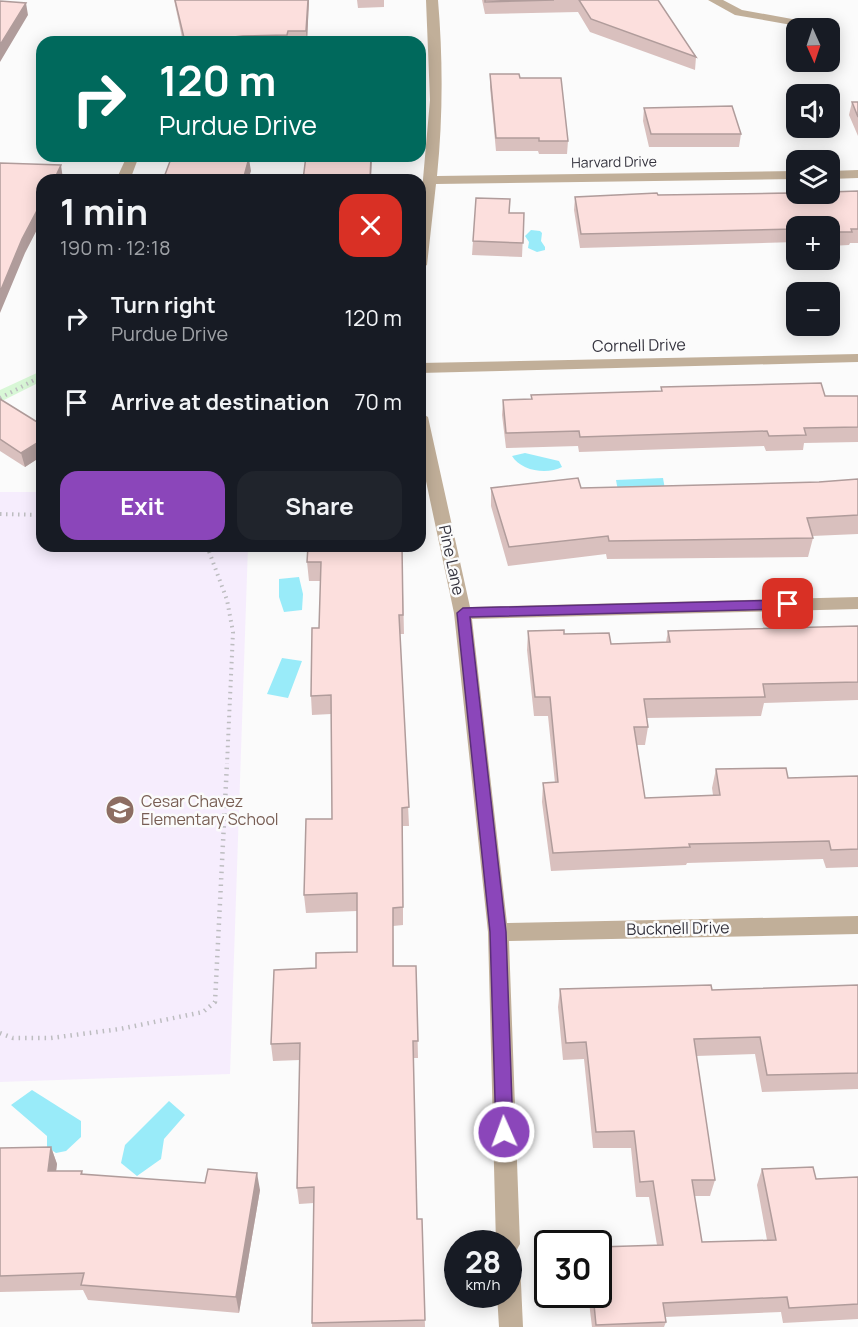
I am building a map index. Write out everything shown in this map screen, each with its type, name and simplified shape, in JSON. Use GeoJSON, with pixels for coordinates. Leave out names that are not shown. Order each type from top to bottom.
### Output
{"type":"FeatureCollection","features":[{"type":"Feature","properties":{"kind":"street"},"geometry":{"type":"LineString","coordinates":[[426,222],[432,180],[436,70],[432,0]]}},
{"type":"Feature","properties":{"kind":"street"},"geometry":{"type":"LineString","coordinates":[[714,0],[739,13],[786,21]]}},
{"type":"Feature","properties":{"kind":"street"},"geometry":{"type":"LineString","coordinates":[[426,71],[436,70]]}},
{"type":"Feature","properties":{"kind":"street"},"geometry":{"type":"LineString","coordinates":[[840,175],[858,174]]}},
{"type":"Feature","properties":{"kind":"street","name":"Harvard Drive"},"geometry":{"type":"LineString","coordinates":[[432,180],[786,175]]}},
{"type":"Feature","properties":{"kind":"street","name":"Cornell Drive"},"geometry":{"type":"LineString","coordinates":[[426,368],[858,358]]}},
{"type":"Feature","properties":{"kind":"street","name":"Pine Lane"},"geometry":{"type":"LineString","coordinates":[[426,444],[463,613],[498,932],[508,1230]]}},
{"type":"Feature","properties":{"kind":"street"},"geometry":{"type":"LineString","coordinates":[[463,613],[858,603]]}},
{"type":"Feature","properties":{"kind":"street","name":"Bucknell Drive"},"geometry":{"type":"LineString","coordinates":[[498,932],[858,925]]}},
{"type":"Feature","properties":{"kind":"street"},"geometry":{"type":"LineString","coordinates":[[510,1308],[511,1327]]}},
{"type":"Feature","properties":{"kind":"path"},"geometry":{"type":"LineString","coordinates":[[0,398],[36,379]]}},
{"type":"Feature","properties":{"kind":"path"},"geometry":{"type":"LineString","coordinates":[[0,514],[36,514]]}},
{"type":"Feature","properties":{"kind":"path"},"geometry":{"type":"LineString","coordinates":[[0,1033],[13,1038],[51,1038],[120,1029],[203,1012],[215,1002],[233,632],[227,600],[209,552]]}},
{"type":"Feature","properties":{"kind":"shaded area","name":"Cesar Chavez Elementary School"},"geometry":{"type":"Polygon","coordinates":[[[0,492],[36,492],[36,552],[248,552],[230,1074],[0,1082],[0,492]]]}},
{"type":"Feature","properties":{"kind":"green space"},"geometry":{"type":"Polygon","coordinates":[[[36,373],[36,384],[0,402],[0,390],[36,373]]]}},
{"type":"Feature","properties":{"kind":"water"},"geometry":{"type":"Polygon","coordinates":[[[531,230],[542,233],[541,241],[545,250],[537,252],[528,248],[529,242],[525,236],[531,230]]]}},
{"type":"Feature","properties":{"kind":"water"},"geometry":{"type":"Polygon","coordinates":[[[525,453],[559,461],[562,467],[549,471],[535,470],[522,465],[512,456],[525,453]]]}},
{"type":"Feature","properties":{"kind":"water"},"geometry":{"type":"Polygon","coordinates":[[[663,478],[666,495],[619,496],[616,480],[663,478]]]}},
{"type":"Feature","properties":{"kind":"water"},"geometry":{"type":"Polygon","coordinates":[[[299,577],[303,594],[302,610],[284,612],[279,597],[279,579],[299,577]]]}},
{"type":"Feature","properties":{"kind":"water"},"geometry":{"type":"Polygon","coordinates":[[[282,658],[302,661],[288,698],[267,694],[282,658]]]}},
{"type":"Feature","properties":{"kind":"water"},"geometry":{"type":"Polygon","coordinates":[[[32,1090],[81,1121],[81,1137],[66,1151],[56,1153],[47,1147],[47,1136],[11,1105],[32,1090]]]}},
{"type":"Feature","properties":{"kind":"water"},"geometry":{"type":"Polygon","coordinates":[[[169,1101],[185,1115],[164,1139],[161,1159],[137,1176],[121,1163],[125,1145],[169,1101]]]}},
{"type":"Feature","properties":{"kind":"building"},"geometry":{"type":"Polygon","coordinates":[[[175,0],[308,0],[306,31],[288,31],[287,35],[184,36],[175,0]]]}},
{"type":"Feature","properties":{"kind":"building"},"geometry":{"type":"Polygon","coordinates":[[[485,0],[554,0],[485,2],[485,0]]]}},
{"type":"Feature","properties":{"kind":"building"},"geometry":{"type":"Polygon","coordinates":[[[579,0],[658,0],[696,57],[591,19],[579,0]]]}},
{"type":"Feature","properties":{"kind":"building"},"geometry":{"type":"Polygon","coordinates":[[[0,1],[26,3],[0,45],[0,1]]]}},
{"type":"Feature","properties":{"kind":"building"},"geometry":{"type":"Polygon","coordinates":[[[490,74],[519,74],[520,78],[561,78],[568,141],[496,138],[490,74]]]}},
{"type":"Feature","properties":{"kind":"building"},"geometry":{"type":"Polygon","coordinates":[[[852,102],[858,102],[858,117],[852,102]]]}},
{"type":"Feature","properties":{"kind":"building"},"geometry":{"type":"Polygon","coordinates":[[[732,106],[741,134],[651,134],[644,108],[732,106]]]}},
{"type":"Feature","properties":{"kind":"building"},"geometry":{"type":"Polygon","coordinates":[[[170,162],[248,162],[245,174],[165,174],[170,162]]]}},
{"type":"Feature","properties":{"kind":"building"},"geometry":{"type":"Polygon","coordinates":[[[305,162],[371,162],[370,174],[304,174],[305,162]]]}},
{"type":"Feature","properties":{"kind":"building"},"geometry":{"type":"Polygon","coordinates":[[[0,163],[61,165],[57,174],[36,174],[36,212],[0,292],[0,163]]]}},
{"type":"Feature","properties":{"kind":"building"},"geometry":{"type":"Polygon","coordinates":[[[858,191],[858,229],[851,229],[852,232],[840,232],[840,216],[786,216],[786,229],[581,234],[575,197],[657,193],[658,195],[786,193],[786,204],[840,204],[840,192],[858,191]]]}},
{"type":"Feature","properties":{"kind":"building"},"geometry":{"type":"Polygon","coordinates":[[[476,198],[510,199],[509,213],[524,213],[523,243],[473,241],[476,198]]]}},
{"type":"Feature","properties":{"kind":"building"},"geometry":{"type":"Polygon","coordinates":[[[821,383],[825,396],[858,396],[858,427],[804,428],[806,435],[769,436],[767,431],[580,437],[579,431],[506,433],[503,400],[532,399],[531,395],[662,391],[661,387],[821,383]]]}},
{"type":"Feature","properties":{"kind":"building"},"geometry":{"type":"Polygon","coordinates":[[[0,399],[36,421],[36,444],[21,453],[0,439],[0,399]]]}},
{"type":"Feature","properties":{"kind":"building"},"geometry":{"type":"Polygon","coordinates":[[[578,478],[581,488],[858,479],[858,515],[807,518],[813,538],[609,541],[608,536],[509,547],[491,488],[578,478]]]}},
{"type":"Feature","properties":{"kind":"building"},"geometry":{"type":"Polygon","coordinates":[[[308,552],[402,552],[403,615],[399,615],[409,807],[402,808],[403,907],[393,908],[393,966],[416,966],[418,1041],[413,1041],[417,1219],[422,1219],[425,1320],[312,1323],[314,1187],[297,1188],[300,1043],[271,1044],[274,970],[316,968],[316,953],[357,952],[357,893],[304,895],[306,819],[332,819],[331,695],[311,696],[312,628],[319,628],[321,562],[307,562],[308,552]]]}},
{"type":"Feature","properties":{"kind":"building"},"geometry":{"type":"Polygon","coordinates":[[[858,626],[858,682],[763,684],[765,697],[644,699],[648,727],[634,727],[645,798],[720,795],[716,769],[786,768],[788,778],[858,776],[858,849],[831,850],[829,841],[689,844],[690,847],[553,853],[543,783],[558,782],[550,697],[535,697],[528,631],[564,630],[564,634],[609,633],[611,644],[670,642],[668,631],[858,626]]]}},
{"type":"Feature","properties":{"kind":"building"},"geometry":{"type":"Polygon","coordinates":[[[711,985],[712,990],[858,985],[858,1073],[767,1075],[760,1037],[694,1039],[715,1180],[692,1180],[702,1242],[776,1240],[762,1169],[813,1167],[816,1179],[858,1177],[858,1304],[789,1308],[787,1297],[663,1303],[666,1322],[596,1325],[594,1308],[612,1308],[612,1247],[663,1245],[653,1181],[640,1182],[634,1131],[596,1132],[586,1042],[566,1043],[560,989],[711,985]]]}},
{"type":"Feature","properties":{"kind":"building"},"geometry":{"type":"Polygon","coordinates":[[[51,1147],[48,1171],[82,1171],[81,1174],[205,1183],[208,1169],[257,1173],[236,1297],[81,1285],[84,1273],[0,1276],[0,1148],[51,1147]]]}},
{"type":"Feature","properties":{"kind":"place","name":"Cesar Chavez Elementary School"},"geometry":{"type":"Point","coordinates":[120,810]}},
{"type":"Feature","properties":{"kind":"route"},"geometry":{"type":"LineString","coordinates":[[504,1132],[498,932],[463,613],[788,604]]}}]}
